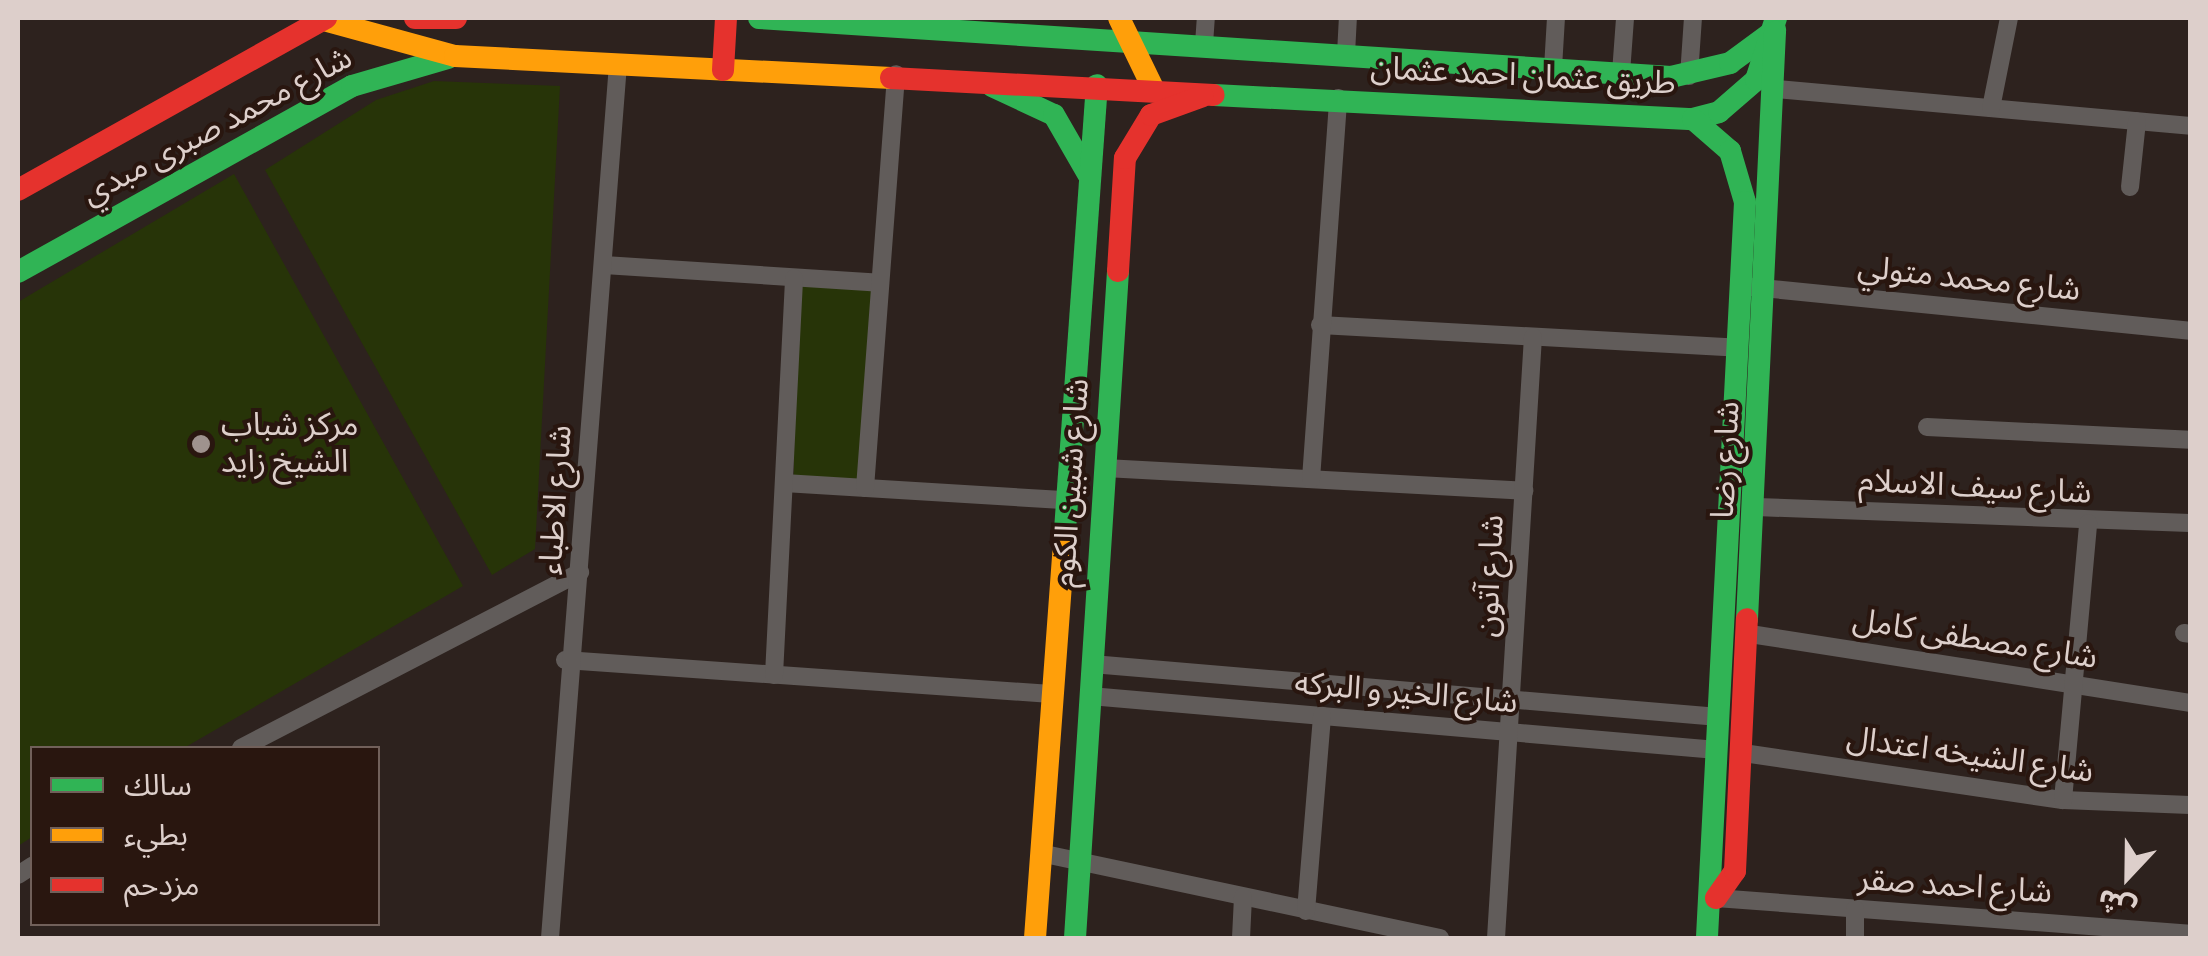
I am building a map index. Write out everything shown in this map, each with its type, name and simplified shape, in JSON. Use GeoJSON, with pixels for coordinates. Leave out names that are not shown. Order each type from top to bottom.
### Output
{"type":"FeatureCollection","features":[{"type":"Feature","properties":{"kind":"main road","name":"طريق عثمان احمد عثمان"},"geometry":{"type":"LineString","coordinates":[[321,18],[455,56],[1152,86],[1692,119],[1719,112],[1756,80],[1775,24]]}},
{"type":"Feature","properties":{"kind":"main road","name":"شارع محمد صبرى مبدي"},"geometry":{"type":"LineString","coordinates":[[18,190],[321,18]]}},
{"type":"Feature","properties":{"kind":"main road"},"geometry":{"type":"LineString","coordinates":[[415,18],[456,18]]}},
{"type":"Feature","properties":{"kind":"main road"},"geometry":{"type":"LineString","coordinates":[[722,70],[726,18]]}},
{"type":"Feature","properties":{"kind":"main road","name":"طريق عثمان احمد عثمان"},"geometry":{"type":"LineString","coordinates":[[759,18],[900,21],[1007,31],[1123,28],[1204,44],[1621,73],[1697,74],[1775,24]]}},
{"type":"Feature","properties":{"kind":"main road"},"geometry":{"type":"LineString","coordinates":[[1007,31],[1045,18]]}},
{"type":"Feature","properties":{"kind":"main road","name":"شارع رضا"},"geometry":{"type":"LineString","coordinates":[[1716,898],[1735,871],[1743,753],[1777,88],[1775,24]]}},
{"type":"Feature","properties":{"kind":"main road","name":"شارع شبين الكوم"},"geometry":{"type":"LineString","coordinates":[[1035,938],[1062,500],[1102,27]]}},
{"type":"Feature","properties":{"kind":"main road"},"geometry":{"type":"LineString","coordinates":[[1123,28],[1152,86]]}},
{"type":"Feature","properties":{"kind":"main road","name":"شارع محمد صبرى مبدي"},"geometry":{"type":"LineString","coordinates":[[18,272],[352,86],[455,56]]}},
{"type":"Feature","properties":{"kind":"main road"},"geometry":{"type":"LineString","coordinates":[[1697,74],[1720,90],[1719,112]]}},
{"type":"Feature","properties":{"kind":"main road"},"geometry":{"type":"LineString","coordinates":[[972,78],[1054,115],[1088,174]]}},
{"type":"Feature","properties":{"kind":"main road","name":"شارع شبين الكوم"},"geometry":{"type":"LineString","coordinates":[[1075,938],[1129,141],[1151,115],[1220,91]]}},
{"type":"Feature","properties":{"kind":"main road","name":"شارع رضا"},"geometry":{"type":"LineString","coordinates":[[1692,119],[1730,152],[1741,176],[1741,286],[1717,750],[1716,898],[1706,938]]}},
{"type":"Feature","properties":{"kind":"street"},"geometry":{"type":"LineString","coordinates":[[1204,44],[1206,18]]}},
{"type":"Feature","properties":{"kind":"street"},"geometry":{"type":"LineString","coordinates":[[1346,54],[1348,18]]}},
{"type":"Feature","properties":{"kind":"street"},"geometry":{"type":"LineString","coordinates":[[1553,68],[1556,18]]}},
{"type":"Feature","properties":{"kind":"street"},"geometry":{"type":"LineString","coordinates":[[1621,73],[1626,18]]}},
{"type":"Feature","properties":{"kind":"street"},"geometry":{"type":"LineString","coordinates":[[1693,18],[1697,74]]}},
{"type":"Feature","properties":{"kind":"street"},"geometry":{"type":"LineString","coordinates":[[1991,108],[2009,18]]}},
{"type":"Feature","properties":{"kind":"street","name":"شارع الاطباء"},"geometry":{"type":"LineString","coordinates":[[550,938],[565,660],[580,572],[618,65]]}},
{"type":"Feature","properties":{"kind":"street"},"geometry":{"type":"LineString","coordinates":[[865,488],[896,74]]}},
{"type":"Feature","properties":{"kind":"street"},"geometry":{"type":"LineString","coordinates":[[1777,88],[2190,126]]}},
{"type":"Feature","properties":{"kind":"street"},"geometry":{"type":"LineString","coordinates":[[1310,480],[1338,98]]}},
{"type":"Feature","properties":{"kind":"street"},"geometry":{"type":"LineString","coordinates":[[2130,187],[2137,121]]}},
{"type":"Feature","properties":{"kind":"street"},"geometry":{"type":"LineString","coordinates":[[604,265],[880,283]]}},
{"type":"Feature","properties":{"kind":"street"},"geometry":{"type":"LineString","coordinates":[[774,674],[794,279]]}},
{"type":"Feature","properties":{"kind":"street","name":"شارع محمد متولي"},"geometry":{"type":"LineString","coordinates":[[1741,286],[2190,331]]}},
{"type":"Feature","properties":{"kind":"street"},"geometry":{"type":"LineString","coordinates":[[1320,325],[1738,348]]}},
{"type":"Feature","properties":{"kind":"street","name":"شارع آتون"},"geometry":{"type":"LineString","coordinates":[[1496,938],[1513,733],[1533,337]]}},
{"type":"Feature","properties":{"kind":"street"},"geometry":{"type":"LineString","coordinates":[[1927,427],[2190,440]]}},
{"type":"Feature","properties":{"kind":"street"},"geometry":{"type":"LineString","coordinates":[[1104,468],[1524,491]]}},
{"type":"Feature","properties":{"kind":"street"},"geometry":{"type":"LineString","coordinates":[[784,483],[1062,500]]}},
{"type":"Feature","properties":{"kind":"street","name":"شارع سيف الاسلام"},"geometry":{"type":"LineString","coordinates":[[1756,507],[2088,523],[2190,523]]}},
{"type":"Feature","properties":{"kind":"street"},"geometry":{"type":"LineString","coordinates":[[2063,800],[2067,684],[2088,523]]}},
{"type":"Feature","properties":{"kind":"street"},"geometry":{"type":"LineString","coordinates":[[245,746],[580,572]]}},
{"type":"Feature","properties":{"kind":"street","name":"شارع مصطفى كامل"},"geometry":{"type":"LineString","coordinates":[[1750,634],[2190,703]]}},
{"type":"Feature","properties":{"kind":"street"},"geometry":{"type":"LineString","coordinates":[[565,660],[1048,694]]}},
{"type":"Feature","properties":{"kind":"street","name":"شارع الخير و البركه"},"geometry":{"type":"LineString","coordinates":[[1092,664],[1719,717]]}},
{"type":"Feature","properties":{"kind":"street","name":"شارع الخير و البركه"},"geometry":{"type":"LineString","coordinates":[[1090,696],[1717,750]]}},
{"type":"Feature","properties":{"kind":"street"},"geometry":{"type":"LineString","coordinates":[[1306,910],[1322,716]]}},
{"type":"Feature","properties":{"kind":"street","name":"شارع الشيخه اعتدال"},"geometry":{"type":"LineString","coordinates":[[1743,753],[2063,800],[2190,805]]}},
{"type":"Feature","properties":{"kind":"street"},"geometry":{"type":"LineString","coordinates":[[1040,853],[1440,938]]}},
{"type":"Feature","properties":{"kind":"street"},"geometry":{"type":"LineString","coordinates":[[1241,938],[1244,898]]}},
{"type":"Feature","properties":{"kind":"street","name":"شارع احمد صقر"},"geometry":{"type":"LineString","coordinates":[[1716,898],[2190,934]]}},
{"type":"Feature","properties":{"kind":"street"},"geometry":{"type":"LineString","coordinates":[[1854,909],[1855,938]]}},
{"type":"Feature","properties":{"kind":"green space"},"geometry":{"type":"Polygon","coordinates":[[[434,81],[560,86],[535,549],[492,575],[265,170],[376,100],[434,81]]]}},
{"type":"Feature","properties":{"kind":"green space","name":"مركز شباب الشيخ زايد"},"geometry":{"type":"Polygon","coordinates":[[[234,174],[463,586],[187,746],[30,746],[30,838],[18,846],[18,302],[234,174]]]}},
{"type":"Feature","properties":{"kind":"green space"},"geometry":{"type":"Polygon","coordinates":[[[797,283],[875,284],[872,481],[794,480],[797,283]]]}},
{"type":"Feature","properties":{"kind":"traffic: fast"},"geometry":{"type":"LineString","coordinates":[[759,18],[1671,77],[1730,63],[1775,30]]}},
{"type":"Feature","properties":{"kind":"traffic: fast"},"geometry":{"type":"LineString","coordinates":[[1214,95],[1693,119],[1719,112],[1756,80],[1776,18]]}},
{"type":"Feature","properties":{"kind":"traffic: fast"},"geometry":{"type":"LineString","coordinates":[[1747,619],[1775,32]]}},
{"type":"Feature","properties":{"kind":"traffic: fast"},"geometry":{"type":"LineString","coordinates":[[18,272],[352,86],[448,58]]}},
{"type":"Feature","properties":{"kind":"traffic: fast"},"geometry":{"type":"LineString","coordinates":[[1064,544],[1097,85]]}},
{"type":"Feature","properties":{"kind":"traffic: fast"},"geometry":{"type":"LineString","coordinates":[[992,86],[1054,115],[1088,174]]}},
{"type":"Feature","properties":{"kind":"traffic: fast"},"geometry":{"type":"LineString","coordinates":[[1693,119],[1730,151],[1745,202],[1707,938]]}},
{"type":"Feature","properties":{"kind":"traffic: fast"},"geometry":{"type":"LineString","coordinates":[[1075,938],[1118,271]]}},
{"type":"Feature","properties":{"kind":"traffic: slow"},"geometry":{"type":"LineString","coordinates":[[316,18],[455,56],[891,78]]}},
{"type":"Feature","properties":{"kind":"traffic: slow"},"geometry":{"type":"LineString","coordinates":[[1119,18],[1152,86]]}},
{"type":"Feature","properties":{"kind":"traffic: slow"},"geometry":{"type":"LineString","coordinates":[[1035,938],[1064,544]]}},
{"type":"Feature","properties":{"kind":"traffic: jam"},"geometry":{"type":"LineString","coordinates":[[18,190],[326,18]]}},
{"type":"Feature","properties":{"kind":"traffic: jam"},"geometry":{"type":"LineString","coordinates":[[415,18],[456,18]]}},
{"type":"Feature","properties":{"kind":"traffic: jam"},"geometry":{"type":"LineString","coordinates":[[723,70],[726,18]]}},
{"type":"Feature","properties":{"kind":"traffic: jam"},"geometry":{"type":"LineString","coordinates":[[891,78],[1214,95]]}},
{"type":"Feature","properties":{"kind":"traffic: jam"},"geometry":{"type":"LineString","coordinates":[[1118,271],[1125,158],[1151,115],[1203,96]]}},
{"type":"Feature","properties":{"kind":"traffic: jam"},"geometry":{"type":"LineString","coordinates":[[1716,898],[1735,871],[1747,619]]}},
{"type":"Feature","properties":{"kind":"place","name":"مركز شباب الشيخ زايد"},"geometry":{"type":"Point","coordinates":[201,444]}}]}
